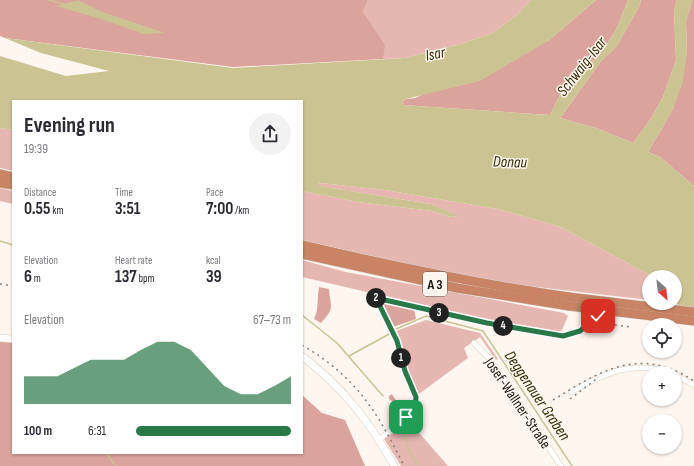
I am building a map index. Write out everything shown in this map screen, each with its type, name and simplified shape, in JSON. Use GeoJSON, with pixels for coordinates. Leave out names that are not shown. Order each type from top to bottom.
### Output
{"type":"FeatureCollection","features":[{"type":"Feature","properties":{"kind":"highway"},"geometry":{"type":"LineString","coordinates":[[0,174],[12,176]]}},
{"type":"Feature","properties":{"kind":"highway"},"geometry":{"type":"LineString","coordinates":[[0,183],[12,185]]}},
{"type":"Feature","properties":{"kind":"highway","name":"A 3"},"geometry":{"type":"LineString","coordinates":[[303,245],[431,274],[569,301],[694,321]]}},
{"type":"Feature","properties":{"kind":"highway","name":"A 3"},"geometry":{"type":"LineString","coordinates":[[303,254],[457,288],[569,301],[694,312]]}},
{"type":"Feature","properties":{"kind":"main road"},"geometry":{"type":"LineString","coordinates":[[0,338],[12,339]]}},
{"type":"Feature","properties":{"kind":"main road"},"geometry":{"type":"LineString","coordinates":[[303,357],[339,388],[360,412],[394,466]]}},
{"type":"Feature","properties":{"kind":"street"},"geometry":{"type":"LineString","coordinates":[[379,440],[415,409],[416,397],[405,371],[397,341],[376,298],[487,323],[563,336],[580,331],[589,324],[610,298]]}},
{"type":"Feature","properties":{"kind":"street","name":"Josef-Wallner-Straße"},"geometry":{"type":"LineString","coordinates":[[474,343],[489,358],[561,466]]}},
{"type":"Feature","properties":{"kind":"street"},"geometry":{"type":"LineString","coordinates":[[571,392],[602,374],[633,368],[642,368]]}},
{"type":"Feature","properties":{"kind":"street"},"geometry":{"type":"LineString","coordinates":[[682,379],[694,385]]}},
{"type":"Feature","properties":{"kind":"shaded area"},"geometry":{"type":"Polygon","coordinates":[[[0,0],[368,0],[363,12],[385,45],[383,59],[233,67],[5,38],[0,36],[0,0]]]}},
{"type":"Feature","properties":{"kind":"shaded area"},"geometry":{"type":"Polygon","coordinates":[[[368,0],[531,0],[519,13],[493,33],[457,45],[405,58],[383,59],[363,12],[368,0]]]}},
{"type":"Feature","properties":{"kind":"shaded area"},"geometry":{"type":"Polygon","coordinates":[[[596,0],[628,0],[616,30],[601,53],[561,93],[550,115],[403,105],[402,102],[406,99],[415,98],[548,41],[596,0]]]}},
{"type":"Feature","properties":{"kind":"shaded area"},"geometry":{"type":"Polygon","coordinates":[[[641,0],[677,0],[674,11],[676,60],[663,97],[650,120],[633,143],[596,128],[560,118],[601,61],[616,47],[639,7],[641,0]]]}},
{"type":"Feature","properties":{"kind":"shaded area"},"geometry":{"type":"Polygon","coordinates":[[[692,0],[694,0],[694,186],[660,157],[648,152],[673,109],[687,53],[686,21],[692,0]]]}},
{"type":"Feature","properties":{"kind":"shaded area"},"geometry":{"type":"Polygon","coordinates":[[[0,128],[12,130],[12,171],[0,168],[0,128]]]}},
{"type":"Feature","properties":{"kind":"shaded area"},"geometry":{"type":"Polygon","coordinates":[[[321,183],[385,190],[498,209],[561,227],[642,271],[642,299],[511,284],[411,265],[303,240],[303,191],[358,202],[432,211],[451,217],[458,216],[431,204],[318,186],[318,184],[321,183]]]}},
{"type":"Feature","properties":{"kind":"shaded area"},"geometry":{"type":"Polygon","coordinates":[[[0,188],[12,191],[12,204],[0,201],[0,188]]]}},
{"type":"Feature","properties":{"kind":"shaded area"},"geometry":{"type":"Polygon","coordinates":[[[303,260],[346,272],[564,313],[568,316],[561,332],[484,319],[303,277],[303,260]]]}},
{"type":"Feature","properties":{"kind":"shaded area"},"geometry":{"type":"Polygon","coordinates":[[[319,287],[329,289],[331,304],[329,313],[321,323],[314,319],[316,315],[319,287]]]}},
{"type":"Feature","properties":{"kind":"shaded area"},"geometry":{"type":"Polygon","coordinates":[[[387,302],[414,309],[416,319],[393,327],[383,306],[387,302]]]}},
{"type":"Feature","properties":{"kind":"shaded area"},"geometry":{"type":"Polygon","coordinates":[[[426,320],[480,333],[498,359],[496,360],[480,337],[464,348],[468,358],[416,396],[409,380],[396,331],[426,320]]]}},
{"type":"Feature","properties":{"kind":"shaded area"},"geometry":{"type":"Polygon","coordinates":[[[0,338],[12,339],[12,454],[303,454],[303,396],[322,413],[345,420],[365,466],[0,466],[0,338]]]}},
{"type":"Feature","properties":{"kind":"shaded area"},"geometry":{"type":"Polygon","coordinates":[[[392,394],[401,409],[406,413],[399,421],[395,413],[395,408],[392,406],[392,401],[389,399],[389,396],[392,394]]]}},
{"type":"Feature","properties":{"kind":"shaded area"},"geometry":{"type":"Polygon","coordinates":[[[407,419],[448,466],[401,466],[384,439],[399,429],[407,419]]]}},
{"type":"Feature","properties":{"kind":"water"},"geometry":{"type":"Polygon","coordinates":[[[78,0],[100,11],[165,33],[144,34],[98,18],[56,6],[78,0]]]}},
{"type":"Feature","properties":{"kind":"water"},"geometry":{"type":"Polygon","coordinates":[[[531,0],[596,0],[548,41],[480,81],[406,99],[402,102],[403,105],[550,115],[561,93],[601,53],[616,30],[628,0],[641,0],[639,7],[616,47],[601,61],[560,118],[596,128],[633,143],[650,120],[663,97],[676,60],[674,11],[677,0],[692,0],[686,21],[687,53],[683,82],[673,109],[648,152],[660,157],[694,186],[694,325],[682,310],[682,270],[642,271],[561,227],[498,209],[385,190],[321,183],[318,184],[319,186],[431,204],[459,216],[451,217],[432,211],[358,202],[303,191],[303,100],[12,100],[12,130],[0,128],[0,56],[66,76],[109,71],[41,53],[5,38],[233,68],[405,58],[457,45],[493,33],[519,13],[531,0]]]}},
{"type":"Feature","properties":{"kind":"waterway"},"geometry":{"type":"LineString","coordinates":[[49,0],[64,4]]}},
{"type":"Feature","properties":{"kind":"waterway","name":"Deggenauer Graben"},"geometry":{"type":"LineString","coordinates":[[0,241],[12,245]]}},
{"type":"Feature","properties":{"kind":"waterway","name":"Deggenauer Graben"},"geometry":{"type":"LineString","coordinates":[[303,316],[337,343],[383,396]]}},
{"type":"Feature","properties":{"kind":"waterway","name":"Deggenauer Graben"},"geometry":{"type":"LineString","coordinates":[[396,329],[426,316],[483,331],[572,466]]}},
{"type":"Feature","properties":{"kind":"waterway","name":"Deggenauer Graben"},"geometry":{"type":"LineString","coordinates":[[349,356],[391,333]]}},
{"type":"Feature","properties":{"kind":"waterway"},"geometry":{"type":"LineString","coordinates":[[396,409],[402,418]]}},
{"type":"Feature","properties":{"kind":"waterway"},"geometry":{"type":"LineString","coordinates":[[405,420],[406,422],[403,427],[406,443],[416,463],[420,466]]}},
{"type":"Feature","properties":{"kind":"waterway"},"geometry":{"type":"LineString","coordinates":[[107,454],[116,466]]}},
{"type":"Feature","properties":{"kind":"railway"},"geometry":{"type":"LineString","coordinates":[[0,284],[12,286]]}},
{"type":"Feature","properties":{"kind":"railway"},"geometry":{"type":"LineString","coordinates":[[597,323],[632,327]]}},
{"type":"Feature","properties":{"kind":"railway"},"geometry":{"type":"LineString","coordinates":[[303,346],[321,357],[337,370],[363,397],[384,428],[404,466]]}},
{"type":"Feature","properties":{"kind":"railway"},"geometry":{"type":"LineString","coordinates":[[553,400],[587,380],[621,366],[638,364],[656,365],[674,370],[694,381]]}},
{"type":"Feature","properties":{"kind":"railway"},"geometry":{"type":"LineString","coordinates":[[570,399],[599,377]]}},
{"type":"Feature","properties":{"kind":"route"},"geometry":{"type":"LineString","coordinates":[[406,417],[415,409],[416,397],[407,378],[397,341],[376,298],[487,323],[563,336],[580,331],[598,316]]}},
{"type":"Feature","properties":{"kind":"water label","name":"Isar"},"geometry":{"type":"Point","coordinates":[435,53]}},
{"type":"Feature","properties":{"kind":"water label","name":"Schwaig-Isar"},"geometry":{"type":"Point","coordinates":[581,66]}},
{"type":"Feature","properties":{"kind":"water label","name":"Donau"},"geometry":{"type":"Point","coordinates":[510,161]}}]}
